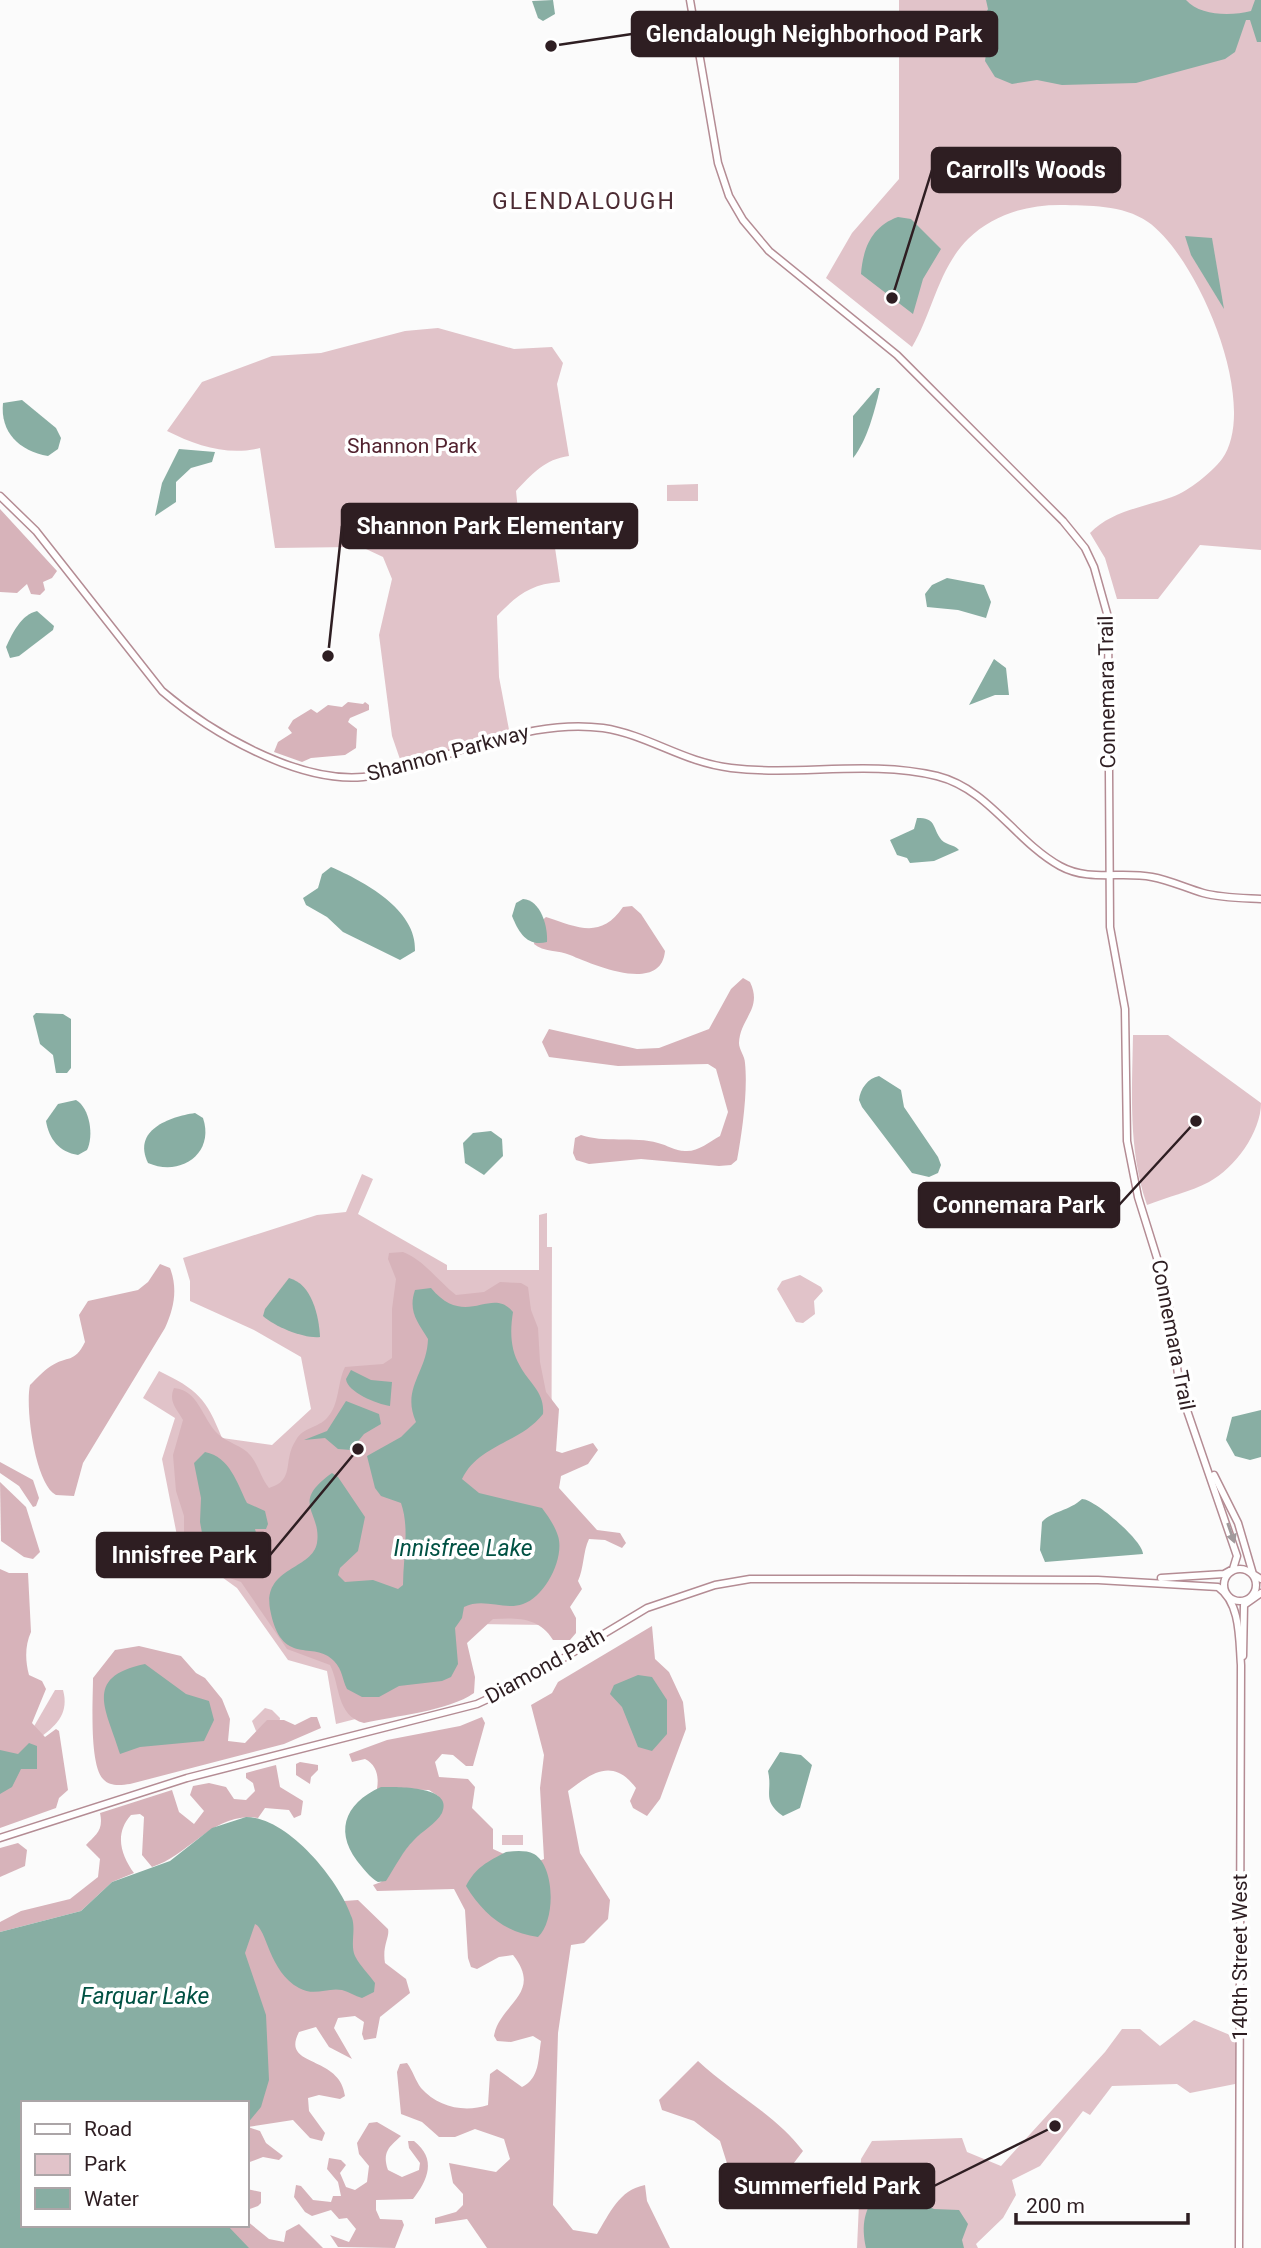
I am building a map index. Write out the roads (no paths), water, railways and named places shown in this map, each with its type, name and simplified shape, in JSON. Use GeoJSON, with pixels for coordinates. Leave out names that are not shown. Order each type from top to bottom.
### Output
{"type":"FeatureCollection","features":[{"type":"Feature","properties":{"kind":"street","name":"Connemara Trail"},"geometry":{"type":"LineString","coordinates":[[690,0],[718,163],[729,196],[743,220],[769,251],[907,365],[1051,508],[1085,548],[1094,567],[1108,617],[1111,704],[1110,927],[1125,1009],[1126,1141],[1131,1171],[1167,1290],[1180,1390],[1234,1541],[1237,1556],[1230,1572]]}},
{"type":"Feature","properties":{"kind":"street","name":"Shannon Parkway"},"geometry":{"type":"LineString","coordinates":[[0,496],[36,531],[162,691],[179,706],[261,754],[297,770],[336,777],[361,777],[388,773],[541,728],[602,728],[643,740],[705,765],[736,769],[882,769],[937,776],[971,790],[1060,866],[1082,874],[1152,877],[1206,894],[1261,899]]}},
{"type":"Feature","properties":{"kind":"street","name":"Connemara Trail"},"geometry":{"type":"LineString","coordinates":[[1201,1448],[1238,1523],[1253,1574]]}},
{"type":"Feature","properties":{"kind":"street","name":"Diamond Path"},"geometry":{"type":"LineString","coordinates":[[0,1838],[187,1777],[470,1706],[522,1683],[647,1608],[697,1589],[750,1579],[1098,1580],[1201,1577],[1245,1570],[1253,1574]]}},
{"type":"Feature","properties":{"kind":"street"},"geometry":{"type":"LineString","coordinates":[[1228,1596],[1225,1584],[1230,1572]]}},
{"type":"Feature","properties":{"kind":"street"},"geometry":{"type":"LineString","coordinates":[[1253,1574],[1261,1580]]}},
{"type":"Feature","properties":{"kind":"street"},"geometry":{"type":"LineString","coordinates":[[1251,1597],[1256,1587],[1253,1574]]}},
{"type":"Feature","properties":{"kind":"street","name":"Diamond Path"},"geometry":{"type":"LineString","coordinates":[[1098,1580],[1205,1584],[1218,1587],[1238,1601],[1261,1592]]}},
{"type":"Feature","properties":{"kind":"street","name":"140th Street West"},"geometry":{"type":"LineString","coordinates":[[1228,1596],[1236,1616],[1241,1665],[1239,2248]]}},
{"type":"Feature","properties":{"kind":"street","name":"140th Street West"},"geometry":{"type":"LineString","coordinates":[[1241,1665],[1245,1635],[1242,1611],[1251,1597]]}},
{"type":"Feature","properties":{"kind":"water"},"geometry":{"type":"Polygon","coordinates":[[[553,0],[555,14],[543,21],[538,18],[532,1],[553,0]]]}},
{"type":"Feature","properties":{"kind":"water"},"geometry":{"type":"Polygon","coordinates":[[[986,0],[1186,0],[1207,12],[1234,14],[1251,11],[1255,0],[1261,0],[1261,42],[1257,42],[1250,20],[1246,20],[1235,52],[1225,59],[1136,83],[1062,85],[1037,80],[1012,84],[995,77],[985,61],[988,40],[986,0]]]}},
{"type":"Feature","properties":{"kind":"water"},"geometry":{"type":"Polygon","coordinates":[[[898,217],[911,219],[941,249],[923,279],[913,314],[861,274],[870,239],[882,226],[898,217]]]}},
{"type":"Feature","properties":{"kind":"water"},"geometry":{"type":"Polygon","coordinates":[[[1185,236],[1212,238],[1224,309],[1191,255],[1185,236]]]}},
{"type":"Feature","properties":{"kind":"water"},"geometry":{"type":"Polygon","coordinates":[[[877,388],[880,388],[870,425],[853,458],[853,416],[877,388]]]}},
{"type":"Feature","properties":{"kind":"water"},"geometry":{"type":"Polygon","coordinates":[[[22,400],[56,428],[61,438],[58,449],[48,456],[20,445],[8,431],[3,403],[22,400]]]}},
{"type":"Feature","properties":{"kind":"water"},"geometry":{"type":"Polygon","coordinates":[[[179,449],[215,452],[212,462],[191,468],[176,482],[176,502],[155,516],[162,483],[179,449]]]}},
{"type":"Feature","properties":{"kind":"water"},"geometry":{"type":"Polygon","coordinates":[[[947,578],[984,585],[991,602],[986,618],[958,610],[927,607],[925,594],[932,585],[947,578]]]}},
{"type":"Feature","properties":{"kind":"water"},"geometry":{"type":"Polygon","coordinates":[[[37,611],[54,626],[53,630],[19,656],[10,658],[6,647],[15,630],[26,616],[37,611]]]}},
{"type":"Feature","properties":{"kind":"water"},"geometry":{"type":"Polygon","coordinates":[[[994,659],[1006,668],[1009,695],[995,695],[969,705],[994,659]]]}},
{"type":"Feature","properties":{"kind":"water"},"geometry":{"type":"Polygon","coordinates":[[[917,818],[931,821],[942,840],[959,850],[934,861],[910,863],[907,858],[897,855],[890,840],[914,829],[917,818]]]}},
{"type":"Feature","properties":{"kind":"water"},"geometry":{"type":"Polygon","coordinates":[[[331,867],[358,880],[386,898],[398,910],[413,936],[415,951],[400,960],[343,932],[327,917],[306,905],[303,898],[318,888],[322,874],[331,867]]]}},
{"type":"Feature","properties":{"kind":"water"},"geometry":{"type":"Polygon","coordinates":[[[523,899],[539,909],[545,922],[547,942],[529,940],[518,928],[512,916],[516,903],[523,899]]]}},
{"type":"Feature","properties":{"kind":"water"},"geometry":{"type":"Polygon","coordinates":[[[36,1013],[63,1014],[71,1019],[71,1068],[67,1073],[56,1073],[53,1055],[40,1044],[33,1016],[36,1013]]]}},
{"type":"Feature","properties":{"kind":"water"},"geometry":{"type":"Polygon","coordinates":[[[879,1076],[901,1090],[904,1107],[938,1157],[941,1165],[938,1173],[929,1177],[912,1173],[862,1107],[859,1100],[863,1088],[871,1079],[879,1076]]]}},
{"type":"Feature","properties":{"kind":"water"},"geometry":{"type":"Polygon","coordinates":[[[76,1100],[85,1109],[90,1130],[87,1150],[78,1155],[65,1151],[56,1144],[46,1121],[58,1104],[76,1100]]]}},
{"type":"Feature","properties":{"kind":"water"},"geometry":{"type":"Polygon","coordinates":[[[195,1113],[203,1118],[205,1131],[199,1152],[183,1164],[172,1167],[148,1163],[144,1152],[149,1134],[164,1122],[195,1113]]]}},
{"type":"Feature","properties":{"kind":"water"},"geometry":{"type":"Polygon","coordinates":[[[491,1131],[502,1139],[503,1156],[484,1175],[465,1163],[463,1143],[473,1133],[491,1131]]]}},
{"type":"Feature","properties":{"kind":"water"},"geometry":{"type":"Polygon","coordinates":[[[289,1278],[297,1281],[309,1294],[316,1311],[320,1337],[290,1331],[263,1316],[265,1309],[289,1278]]]}},
{"type":"Feature","properties":{"kind":"water","name":"Innisfree Lake"},"geometry":{"type":"Polygon","coordinates":[[[431,1288],[455,1306],[496,1303],[505,1305],[513,1312],[511,1333],[514,1353],[542,1400],[543,1414],[534,1424],[479,1458],[469,1467],[462,1479],[479,1493],[542,1508],[557,1532],[559,1555],[546,1585],[531,1600],[516,1606],[479,1603],[464,1607],[462,1618],[455,1628],[458,1664],[451,1677],[442,1681],[399,1686],[379,1697],[362,1697],[347,1689],[339,1668],[326,1655],[290,1646],[282,1639],[275,1628],[270,1595],[280,1577],[313,1552],[317,1543],[317,1532],[310,1500],[319,1484],[332,1473],[338,1477],[365,1517],[358,1551],[340,1568],[338,1575],[345,1582],[373,1580],[398,1589],[403,1585],[406,1533],[404,1513],[401,1503],[381,1496],[375,1488],[367,1456],[401,1437],[416,1422],[411,1399],[424,1362],[428,1339],[415,1316],[413,1297],[415,1290],[431,1288]]]}},
{"type":"Feature","properties":{"kind":"water"},"geometry":{"type":"Polygon","coordinates":[[[351,1370],[371,1380],[392,1382],[390,1406],[371,1400],[351,1388],[346,1379],[351,1370]]]}},
{"type":"Feature","properties":{"kind":"water"},"geometry":{"type":"Polygon","coordinates":[[[346,1401],[379,1414],[381,1424],[364,1434],[351,1450],[338,1449],[325,1438],[304,1440],[327,1431],[346,1401]]]}},
{"type":"Feature","properties":{"kind":"water"},"geometry":{"type":"Polygon","coordinates":[[[1261,1410],[1261,1457],[1250,1460],[1235,1456],[1226,1440],[1232,1417],[1261,1410]]]}},
{"type":"Feature","properties":{"kind":"water"},"geometry":{"type":"Polygon","coordinates":[[[205,1452],[221,1459],[227,1465],[247,1503],[265,1511],[268,1524],[266,1529],[255,1529],[262,1554],[253,1572],[220,1558],[204,1544],[200,1522],[201,1498],[194,1463],[205,1452]]]}},
{"type":"Feature","properties":{"kind":"water"},"geometry":{"type":"Polygon","coordinates":[[[1082,1499],[1097,1506],[1118,1522],[1136,1540],[1143,1554],[1045,1562],[1040,1550],[1042,1522],[1082,1499]]]}},
{"type":"Feature","properties":{"kind":"water"},"geometry":{"type":"Polygon","coordinates":[[[145,1664],[186,1694],[209,1701],[214,1720],[204,1741],[140,1747],[120,1754],[106,1710],[106,1687],[112,1678],[125,1670],[145,1664]]]}},
{"type":"Feature","properties":{"kind":"water"},"geometry":{"type":"Polygon","coordinates":[[[638,1675],[652,1677],[667,1700],[667,1734],[652,1751],[638,1747],[622,1707],[610,1694],[614,1685],[638,1675]]]}},
{"type":"Feature","properties":{"kind":"water"},"geometry":{"type":"Polygon","coordinates":[[[29,1743],[37,1746],[37,1769],[21,1769],[12,1787],[0,1794],[0,1750],[18,1754],[29,1743]]]}},
{"type":"Feature","properties":{"kind":"water"},"geometry":{"type":"Polygon","coordinates":[[[780,1752],[801,1755],[812,1765],[800,1808],[783,1816],[772,1805],[769,1796],[768,1771],[780,1752]]]}},
{"type":"Feature","properties":{"kind":"water"},"geometry":{"type":"Polygon","coordinates":[[[381,1787],[432,1792],[440,1797],[444,1804],[439,1817],[410,1844],[386,1881],[378,1882],[353,1855],[345,1832],[346,1821],[358,1802],[381,1787]]]}},
{"type":"Feature","properties":{"kind":"water","name":"Farquar Lake"},"geometry":{"type":"Polygon","coordinates":[[[246,1817],[262,1820],[295,1839],[310,1854],[346,1903],[352,1918],[355,1956],[375,1983],[374,1992],[362,1998],[342,1990],[310,1992],[299,1988],[281,1972],[263,1934],[255,1924],[245,1953],[266,2015],[269,2080],[261,2107],[248,2123],[248,2101],[21,2101],[21,2227],[229,2227],[249,2248],[0,2248],[0,1932],[81,1911],[112,1882],[170,1861],[212,1828],[246,1817]]]}},
{"type":"Feature","properties":{"kind":"water"},"geometry":{"type":"Polygon","coordinates":[[[524,1851],[534,1854],[546,1870],[551,1894],[550,1906],[548,1919],[538,1937],[526,1935],[496,1921],[466,1886],[483,1866],[506,1852],[524,1851]]]}},
{"type":"Feature","properties":{"kind":"water"},"geometry":{"type":"Polygon","coordinates":[[[879,2190],[889,2190],[934,2209],[959,2210],[968,2224],[962,2240],[964,2248],[866,2248],[865,2218],[879,2190]]]}},
{"type":"Feature","properties":{"kind":"place","name":"Glendalough Neighborhood Park"},"geometry":{"type":"Point","coordinates":[551,46]}},
{"type":"Feature","properties":{"kind":"place","name":"Carroll's Woods"},"geometry":{"type":"Point","coordinates":[892,298]}},
{"type":"Feature","properties":{"kind":"place","name":"Shannon Park Elementary"},"geometry":{"type":"Point","coordinates":[328,656]}},
{"type":"Feature","properties":{"kind":"place","name":"Connemara Park"},"geometry":{"type":"Point","coordinates":[1196,1121]}},
{"type":"Feature","properties":{"kind":"place","name":"Innisfree Park"},"geometry":{"type":"Point","coordinates":[358,1449]}},
{"type":"Feature","properties":{"kind":"place","name":"Summerfield Park"},"geometry":{"type":"Point","coordinates":[1055,2126]}},
{"type":"Feature","properties":{"kind":"district","name":"GLENDALOUGH"},"geometry":{"type":"Point","coordinates":[584,201]}},
{"type":"Feature","properties":{"kind":"park label","name":"Shannon Park"},"geometry":{"type":"Point","coordinates":[412,446]}}]}
